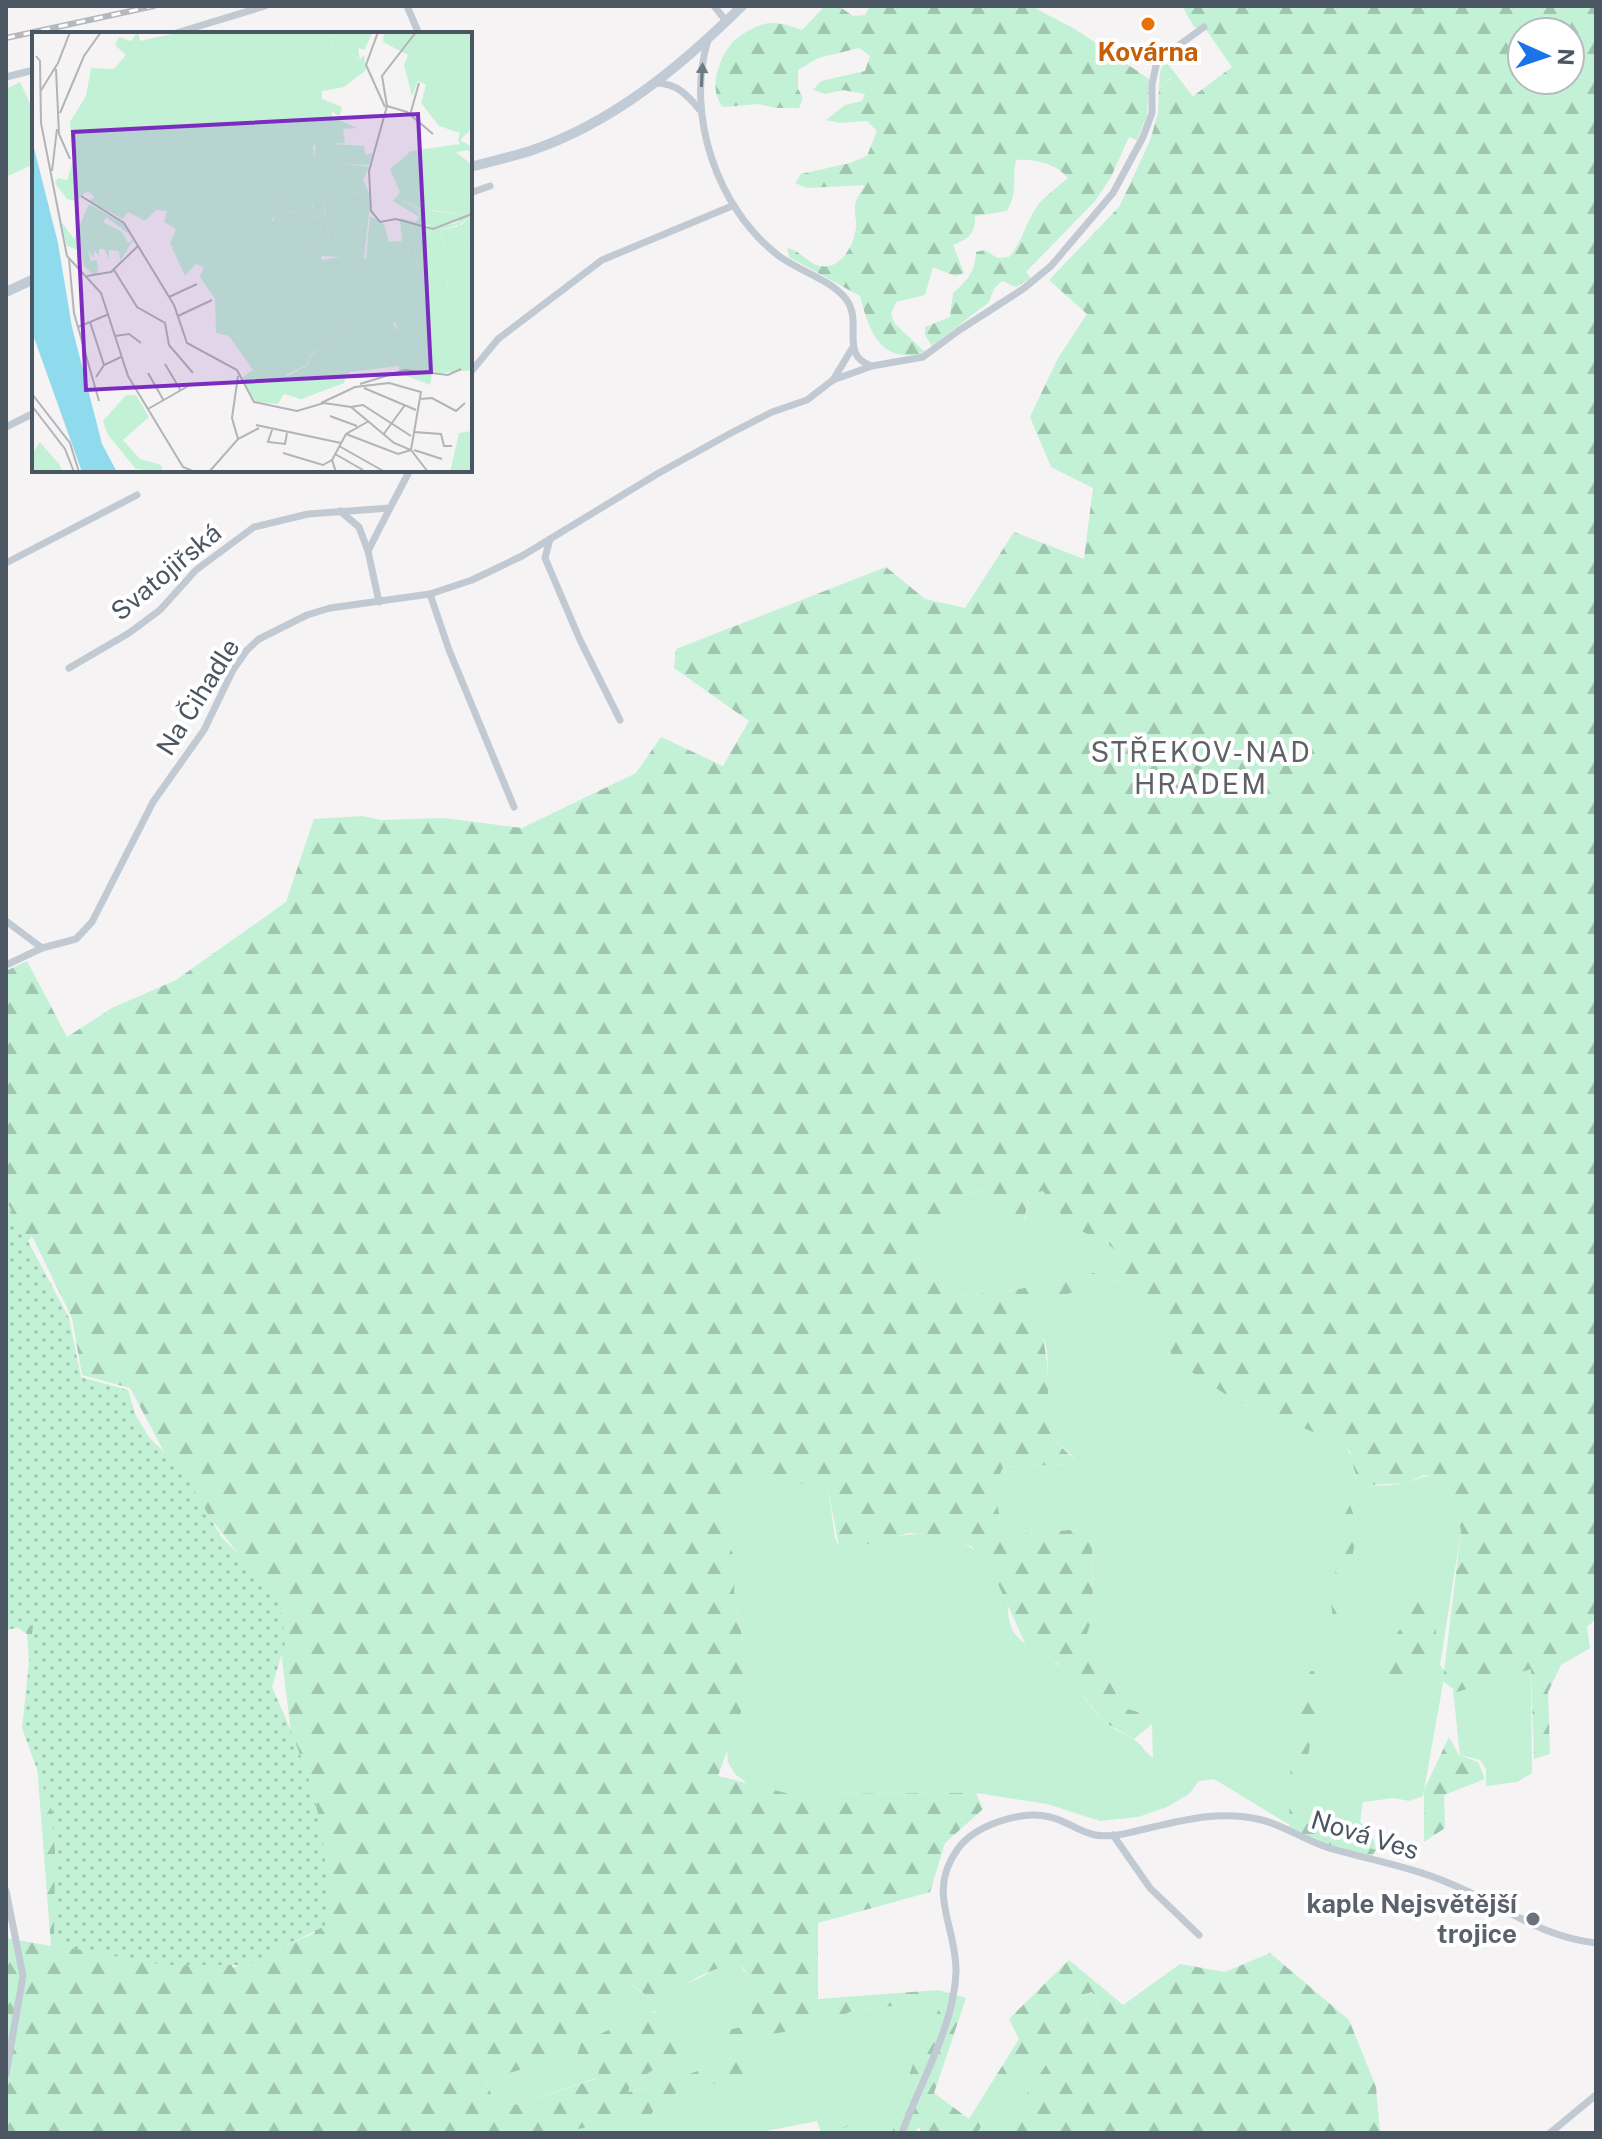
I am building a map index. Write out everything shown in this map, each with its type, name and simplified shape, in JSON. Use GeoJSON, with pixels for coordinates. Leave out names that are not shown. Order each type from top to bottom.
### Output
{"type":"FeatureCollection","features":[{"type":"Feature","properties":{"kind":"main road"},"geometry":{"type":"LineString","coordinates":[[472,166],[531,150],[594,122],[657,83],[742,6]]}},
{"type":"Feature","properties":{"kind":"main road"},"geometry":{"type":"LineString","coordinates":[[6,292],[32,280]]}},
{"type":"Feature","properties":{"kind":"street"},"geometry":{"type":"LineString","coordinates":[[180,32],[265,6]]}},
{"type":"Feature","properties":{"kind":"street"},"geometry":{"type":"LineString","coordinates":[[407,6],[418,32]]}},
{"type":"Feature","properties":{"kind":"street"},"geometry":{"type":"LineString","coordinates":[[714,6],[727,22]]}},
{"type":"Feature","properties":{"kind":"street","name":"Na Čihadle"},"geometry":{"type":"LineString","coordinates":[[6,965],[42,948],[76,939],[92,922],[153,802],[204,730],[233,670],[259,639],[307,615],[330,608],[430,594],[486,573],[731,433],[772,412],[807,400],[833,380],[872,366],[923,357],[1023,289],[1059,257],[1113,193],[1143,137],[1152,113],[1152,84],[1157,61],[1204,27]]}},
{"type":"Feature","properties":{"kind":"street"},"geometry":{"type":"LineString","coordinates":[[708,40],[703,58],[700,111],[722,188],[732,206],[779,256],[842,294],[852,308],[853,347],[862,363],[872,366]]}},
{"type":"Feature","properties":{"kind":"street"},"geometry":{"type":"LineString","coordinates":[[6,77],[32,70]]}},
{"type":"Feature","properties":{"kind":"street"},"geometry":{"type":"LineString","coordinates":[[657,83],[671,84],[700,111]]}},
{"type":"Feature","properties":{"kind":"street"},"geometry":{"type":"LineString","coordinates":[[472,192],[490,186]]}},
{"type":"Feature","properties":{"kind":"street"},"geometry":{"type":"LineString","coordinates":[[472,371],[498,339],[602,260],[732,206]]}},
{"type":"Feature","properties":{"kind":"street"},"geometry":{"type":"LineString","coordinates":[[833,380],[853,347]]}},
{"type":"Feature","properties":{"kind":"street"},"geometry":{"type":"LineString","coordinates":[[6,427],[32,414]]}},
{"type":"Feature","properties":{"kind":"street"},"geometry":{"type":"LineString","coordinates":[[368,551],[409,472]]}},
{"type":"Feature","properties":{"kind":"street"},"geometry":{"type":"LineString","coordinates":[[6,563],[137,495]]}},
{"type":"Feature","properties":{"kind":"street","name":"Svatojiřská"},"geometry":{"type":"LineString","coordinates":[[69,668],[152,616],[196,570],[254,527],[308,514],[390,508]]}},
{"type":"Feature","properties":{"kind":"street"},"geometry":{"type":"LineString","coordinates":[[340,511],[359,527],[368,551],[379,602]]}},
{"type":"Feature","properties":{"kind":"street"},"geometry":{"type":"LineString","coordinates":[[550,539],[545,558],[580,640],[620,720]]}},
{"type":"Feature","properties":{"kind":"street"},"geometry":{"type":"LineString","coordinates":[[430,594],[449,650],[514,807]]}},
{"type":"Feature","properties":{"kind":"street"},"geometry":{"type":"LineString","coordinates":[[6,921],[42,948]]}},
{"type":"Feature","properties":{"kind":"street","name":"Nová Ves"},"geometry":{"type":"LineString","coordinates":[[902,2133],[943,2028],[956,1973],[941,1893],[944,1874],[956,1850],[966,1839],[979,1830],[1008,1821],[1039,1815],[1052,1817],[1094,1835],[1113,1835],[1210,1815],[1263,1820],[1325,1847],[1451,1883],[1558,1937],[1596,1943]]}},
{"type":"Feature","properties":{"kind":"street"},"geometry":{"type":"LineString","coordinates":[[1113,1835],[1150,1888],[1199,1935]]}},
{"type":"Feature","properties":{"kind":"street"},"geometry":{"type":"LineString","coordinates":[[6,1891],[23,1976],[6,2074]]}},
{"type":"Feature","properties":{"kind":"street"},"geometry":{"type":"LineString","coordinates":[[1550,2133],[1596,2095]]}},
{"type":"Feature","properties":{"kind":"green space"},"geometry":{"type":"Polygon","coordinates":[[[870,6],[1031,6],[1075,29],[1149,79],[1147,115],[1137,140],[1129,137],[1111,177],[1095,201],[1026,272],[1031,278],[1016,287],[1002,281],[994,289],[989,302],[932,346],[925,335],[925,327],[950,317],[953,293],[970,275],[976,252],[985,250],[997,258],[1009,257],[1038,205],[1068,178],[1044,163],[1016,160],[1014,191],[1007,211],[975,216],[970,235],[953,245],[964,273],[955,276],[933,267],[925,295],[896,302],[891,314],[895,324],[925,352],[910,355],[887,350],[879,342],[860,296],[789,257],[787,248],[816,265],[827,266],[840,260],[852,242],[856,228],[855,205],[865,185],[807,188],[795,183],[801,174],[867,156],[877,131],[867,121],[840,123],[826,120],[845,105],[862,101],[865,94],[843,90],[825,94],[813,90],[821,81],[865,71],[870,56],[859,48],[818,58],[798,70],[798,89],[803,98],[799,108],[758,104],[723,107],[716,92],[717,75],[723,58],[732,43],[747,32],[769,23],[802,30],[823,8],[840,7],[853,16],[865,15],[870,6]]]}},
{"type":"Feature","properties":{"kind":"green space"},"geometry":{"type":"Polygon","coordinates":[[[1182,6],[1596,7],[1596,1619],[1587,1627],[1590,1648],[1561,1665],[1548,1692],[1550,1754],[1534,1759],[1531,1669],[1457,1692],[1443,1681],[1461,1531],[1455,1500],[1443,1479],[1424,1475],[1407,1483],[1366,1485],[1357,1481],[1350,1452],[1343,1444],[1234,1400],[1175,1361],[1140,1294],[1129,1282],[1113,1280],[1029,1306],[1026,1310],[1043,1336],[1049,1430],[1055,1441],[1074,1459],[1072,1464],[1003,1467],[997,1503],[1002,1521],[1011,1535],[1080,1529],[1092,1537],[1093,1616],[1087,1634],[1092,1650],[1124,1708],[1142,1713],[1152,1724],[1134,1739],[1104,1722],[1057,1663],[1026,1645],[992,1571],[971,1546],[946,1537],[909,1533],[853,1548],[839,1547],[828,1488],[814,1482],[796,1484],[754,1475],[741,1479],[731,1489],[728,1503],[728,1542],[735,1559],[734,1598],[749,1669],[749,1690],[718,1776],[790,1794],[976,1793],[983,1809],[945,1843],[930,1892],[818,1923],[818,1999],[939,1990],[966,1998],[934,2093],[969,2119],[1019,2039],[1009,2019],[1069,1960],[1123,2005],[1180,1964],[1225,1972],[1270,1953],[1349,2020],[1376,2087],[1380,2133],[1001,2133],[1053,2054],[1096,2008],[1098,2002],[1092,1992],[1085,1994],[1002,2094],[977,2133],[922,2133],[919,2127],[914,2133],[892,2133],[901,2100],[871,2119],[827,2133],[870,2118],[901,2099],[919,2046],[943,2002],[942,1997],[914,2004],[855,2010],[809,2028],[716,2043],[711,2040],[711,2033],[747,2026],[752,2021],[752,1983],[743,1967],[732,1966],[709,1972],[651,1999],[633,1985],[621,1990],[600,2006],[552,2056],[528,2067],[485,2079],[494,2098],[501,2103],[514,2105],[596,2079],[599,2072],[577,2055],[581,2043],[649,2011],[671,2027],[680,2053],[631,2084],[628,2092],[653,2087],[703,2069],[757,2058],[760,2072],[665,2096],[649,2117],[637,2115],[562,2133],[6,2133],[6,1938],[51,1946],[27,1634],[6,1619],[93,1557],[233,1968],[315,1933],[275,1600],[177,1476],[130,1388],[82,1375],[72,1318],[32,1236],[6,1272],[6,971],[27,961],[67,1037],[112,1008],[176,980],[286,902],[314,819],[362,816],[381,820],[444,818],[522,828],[636,773],[661,737],[723,766],[749,721],[674,668],[676,649],[886,567],[925,599],[965,608],[1014,532],[1084,559],[1093,488],[1051,467],[1030,417],[1058,358],[1087,314],[1049,280],[1119,207],[1150,141],[1158,113],[1159,87],[1172,78],[1187,98],[1182,111],[1189,120],[1202,110],[1192,97],[1232,67],[1207,31],[1194,27],[1182,6]],[[981,1191],[965,1195],[919,1241],[914,1248],[916,1257],[961,1296],[1015,1290],[1117,1268],[1119,1254],[1105,1241],[1071,1227],[1043,1191],[1029,1194],[1024,1222],[1002,1221],[981,1191]]]}},
{"type":"Feature","properties":{"kind":"green space"},"geometry":{"type":"Polygon","coordinates":[[[1165,60],[1203,110],[1189,120],[1182,111],[1171,78],[1159,87],[1165,60]]]}},
{"type":"Feature","properties":{"kind":"green space"},"geometry":{"type":"Polygon","coordinates":[[[20,82],[32,108],[32,165],[6,177],[6,89],[20,82]]]}},
{"type":"Feature","properties":{"kind":"green space"},"geometry":{"type":"Polygon","coordinates":[[[982,1191],[1002,1221],[1025,1221],[1029,1193],[1043,1191],[1071,1226],[1105,1241],[1119,1254],[1117,1268],[1015,1290],[961,1296],[916,1257],[914,1248],[938,1225],[955,1202],[965,1195],[982,1191]]]}},
{"type":"Feature","properties":{"kind":"green space"},"geometry":{"type":"Polygon","coordinates":[[[6,1200],[69,1318],[81,1377],[128,1390],[136,1416],[149,1437],[182,1470],[222,1538],[274,1588],[286,1639],[272,1687],[297,1746],[322,1831],[327,1892],[325,1926],[241,1968],[237,1965],[165,1965],[54,1945],[55,1851],[51,1808],[22,1728],[33,1625],[6,1630],[6,1200]]]}},
{"type":"Feature","properties":{"kind":"green space"},"geometry":{"type":"Polygon","coordinates":[[[1113,1280],[1130,1282],[1140,1294],[1302,1426],[1344,1444],[1354,1461],[1357,1481],[1387,1485],[1426,1476],[1436,1477],[1443,1479],[1455,1500],[1461,1531],[1440,1665],[1445,1672],[1423,1796],[1409,1801],[1394,1798],[1363,1802],[1360,1822],[1372,1833],[1376,1850],[1319,1832],[1304,1822],[1301,1795],[1306,1763],[1307,1678],[1291,1758],[1291,1819],[1288,1824],[1214,1779],[1199,1781],[1189,1794],[1167,1807],[1138,1817],[1100,1821],[1047,1804],[976,1793],[790,1794],[748,1784],[735,1774],[728,1762],[727,1749],[749,1690],[749,1669],[734,1598],[734,1559],[728,1542],[728,1503],[731,1489],[741,1479],[754,1475],[796,1484],[814,1482],[828,1488],[839,1547],[888,1537],[934,1535],[954,1539],[973,1549],[990,1566],[1004,1590],[1015,1634],[1058,1665],[1105,1722],[1136,1741],[1153,1758],[1152,1724],[1142,1713],[1124,1708],[1092,1650],[1087,1634],[1093,1616],[1092,1537],[1080,1529],[1011,1535],[1002,1521],[997,1503],[997,1484],[1002,1467],[1071,1464],[1074,1459],[1050,1432],[1046,1409],[1046,1348],[1026,1310],[1029,1306],[1113,1280]]]}},
{"type":"Feature","properties":{"kind":"green space"},"geometry":{"type":"Polygon","coordinates":[[[1349,1502],[1358,1527],[1341,1615],[1333,1618],[1331,1602],[1337,1563],[1333,1548],[1349,1502]]]}},
{"type":"Feature","properties":{"kind":"green space"},"geometry":{"type":"Polygon","coordinates":[[[1432,1591],[1436,1629],[1431,1660],[1418,1677],[1396,1685],[1386,1669],[1394,1638],[1403,1625],[1401,1616],[1408,1596],[1432,1591]]]}},
{"type":"Feature","properties":{"kind":"green space"},"geometry":{"type":"Polygon","coordinates":[[[1531,1669],[1532,1773],[1517,1782],[1486,1786],[1486,1769],[1480,1760],[1460,1755],[1453,1690],[1531,1669]]]}},
{"type":"Feature","properties":{"kind":"green space"},"geometry":{"type":"Polygon","coordinates":[[[1311,1671],[1321,1675],[1321,1683],[1301,1795],[1304,1821],[1319,1832],[1376,1850],[1370,1859],[1289,1831],[1291,1758],[1307,1677],[1311,1671]]]}},
{"type":"Feature","properties":{"kind":"green space"},"geometry":{"type":"Polygon","coordinates":[[[1449,1737],[1459,1755],[1478,1762],[1485,1779],[1444,1795],[1445,1828],[1424,1842],[1424,1790],[1449,1737]]]}},
{"type":"Feature","properties":{"kind":"green space"},"geometry":{"type":"Polygon","coordinates":[[[733,1964],[742,1967],[752,1983],[752,2021],[747,2026],[711,2033],[716,2043],[809,2028],[855,2010],[914,2004],[942,1997],[943,2002],[919,2046],[901,2099],[871,2119],[902,2099],[892,2133],[821,2133],[817,2121],[755,2133],[562,2133],[637,2115],[649,2117],[665,2096],[757,2059],[703,2069],[653,2087],[627,2092],[631,2084],[680,2053],[656,2012],[649,2011],[585,2058],[599,2072],[597,2078],[514,2105],[501,2103],[492,2095],[485,2078],[528,2067],[551,2056],[620,1990],[632,1985],[651,1999],[720,1966],[733,1964]]]}},
{"type":"Feature","properties":{"kind":"green space"},"geometry":{"type":"Polygon","coordinates":[[[1092,1992],[1098,2002],[1096,2008],[1053,2054],[1001,2133],[977,2133],[1002,2094],[1085,1994],[1092,1992]]]}},
{"type":"Feature","properties":{"kind":"railway"},"geometry":{"type":"LineString","coordinates":[[34,32],[154,6]]}},
{"type":"Feature","properties":{"kind":"railway"},"geometry":{"type":"LineString","coordinates":[[6,38],[32,32]]}},
{"type":"Feature","properties":{"kind":"place","name":"Kovárna"},"geometry":{"type":"Point","coordinates":[1148,24]}},
{"type":"Feature","properties":{"kind":"place","name":"kaple Nejsvětější trojice"},"geometry":{"type":"Point","coordinates":[1533,1919]}},
{"type":"Feature","properties":{"kind":"district","name":"STŘEKOV-NAD HRADEM"},"geometry":{"type":"Point","coordinates":[1201,768]}}]}
